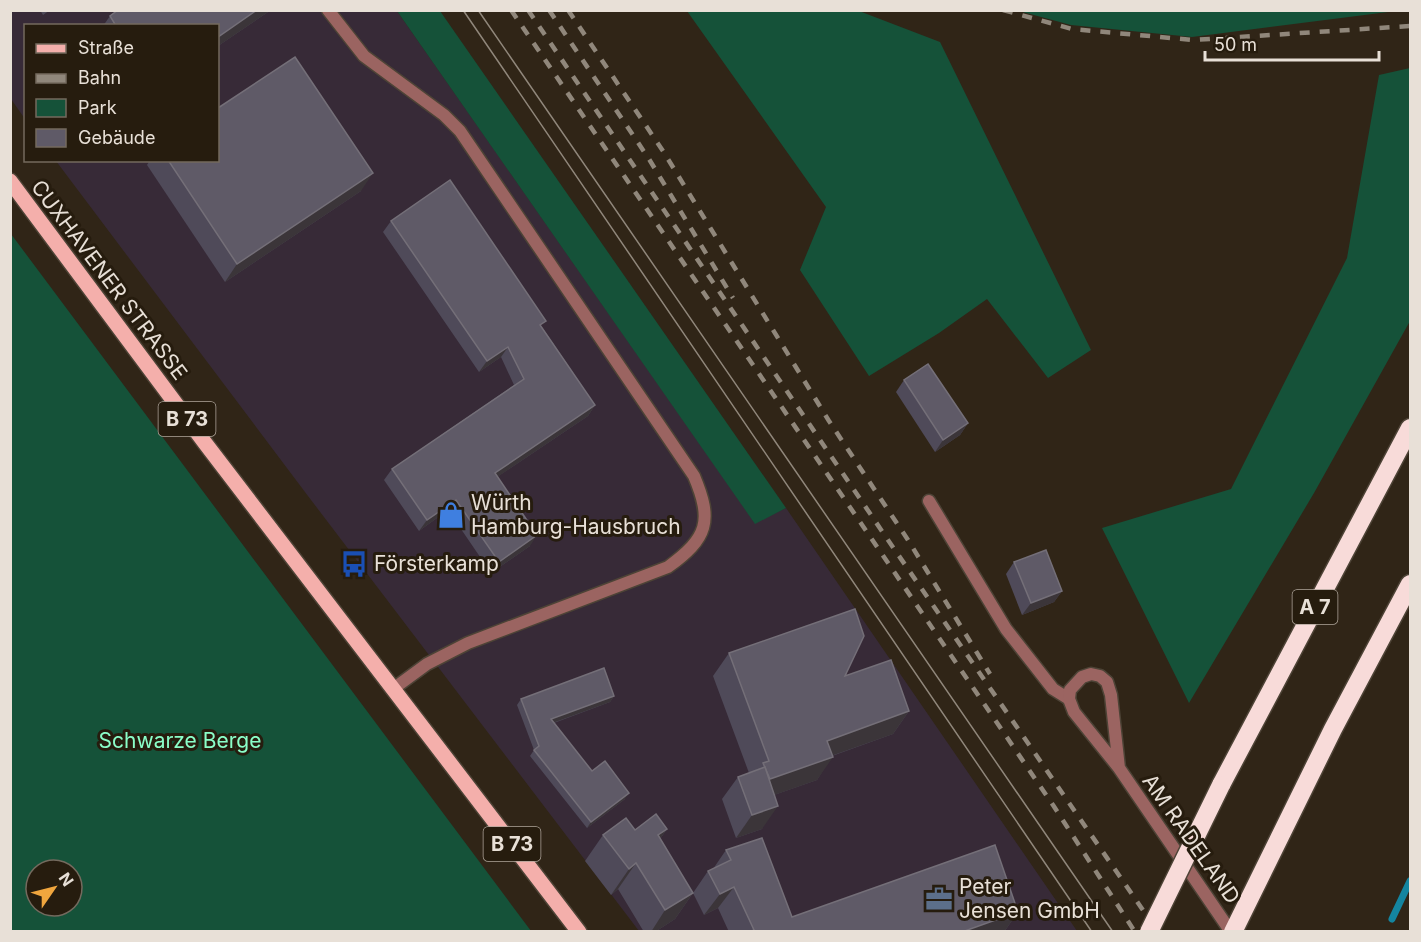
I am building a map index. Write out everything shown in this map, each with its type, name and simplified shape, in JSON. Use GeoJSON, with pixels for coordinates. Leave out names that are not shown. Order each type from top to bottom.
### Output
{"type":"FeatureCollection","features":[{"type":"Feature","properties":{"kind":"highway","name":"A 7"},"geometry":{"type":"LineString","coordinates":[[1149,932],[1221,785],[1410,428]]}},
{"type":"Feature","properties":{"kind":"highway"},"geometry":{"type":"LineString","coordinates":[[1232,932],[1333,729],[1410,584]]}},
{"type":"Feature","properties":{"kind":"main road","name":"CUXHAVENER STRASSE"},"geometry":{"type":"LineString","coordinates":[[10,182],[393,689]]}},
{"type":"Feature","properties":{"kind":"main road","name":"B 73"},"geometry":{"type":"LineString","coordinates":[[393,689],[579,932]]}},
{"type":"Feature","properties":{"kind":"street"},"geometry":{"type":"LineString","coordinates":[[328,10],[364,56],[444,115],[460,131],[694,476],[705,502],[705,522],[698,539],[691,549],[668,567],[461,646],[427,664],[393,689]]}},
{"type":"Feature","properties":{"kind":"street"},"geometry":{"type":"LineString","coordinates":[[929,501],[1006,629],[1053,689],[1069,699]]}},
{"type":"Feature","properties":{"kind":"street","name":"AM RADELAND"},"geometry":{"type":"LineString","coordinates":[[1119,768],[1111,695],[1107,682],[1100,676],[1091,674],[1082,677],[1070,690],[1069,699],[1074,712],[1119,768],[1232,932]]}},
{"type":"Feature","properties":{"kind":"shaded area"},"geometry":{"type":"Polygon","coordinates":[[[11,11],[397,11],[755,523],[786,508],[1077,931],[639,931],[57,162],[219,162],[219,24],[24,24],[24,118],[11,99],[11,11]]]}},
{"type":"Feature","properties":{"kind":"green space"},"geometry":{"type":"Polygon","coordinates":[[[397,11],[440,11],[786,508],[755,524],[397,11]]]}},
{"type":"Feature","properties":{"kind":"green space"},"geometry":{"type":"Polygon","coordinates":[[[687,11],[859,11],[940,42],[1091,350],[1048,378],[987,299],[939,333],[869,376],[800,270],[826,207],[687,11]]]}},
{"type":"Feature","properties":{"kind":"green space"},"geometry":{"type":"Polygon","coordinates":[[[1019,11],[1396,11],[1192,37],[1071,25],[1019,11]]]}},
{"type":"Feature","properties":{"kind":"green space"},"geometry":{"type":"Polygon","coordinates":[[[1410,68],[1410,321],[1314,493],[1189,703],[1102,528],[1231,489],[1347,258],[1379,75],[1410,68]]]}},
{"type":"Feature","properties":{"kind":"green space","name":"Schwarze Berge"},"geometry":{"type":"Polygon","coordinates":[[[10,234],[11,234],[531,931],[11,931],[10,234]]]}},
{"type":"Feature","properties":{"kind":"building"},"geometry":{"type":"Polygon","coordinates":[[[118,10],[257,10],[219,36],[219,24],[115,24],[110,16],[118,10]]]}},
{"type":"Feature","properties":{"kind":"building"},"geometry":{"type":"Polygon","coordinates":[[[295,57],[373,173],[237,264],[169,162],[219,162],[219,107],[295,57]]]}},
{"type":"Feature","properties":{"kind":"building"},"geometry":{"type":"Polygon","coordinates":[[[450,180],[546,321],[540,325],[595,405],[495,473],[537,535],[499,562],[456,500],[427,520],[392,469],[524,379],[508,347],[487,361],[391,221],[450,180]]]}},
{"type":"Feature","properties":{"kind":"building"},"geometry":{"type":"Polygon","coordinates":[[[928,364],[968,423],[943,440],[904,380],[928,364]]]}},
{"type":"Feature","properties":{"kind":"building"},"geometry":{"type":"Polygon","coordinates":[[[1046,550],[1062,591],[1031,603],[1014,562],[1046,550]]]}},
{"type":"Feature","properties":{"kind":"building"},"geometry":{"type":"Polygon","coordinates":[[[855,609],[864,636],[845,676],[891,660],[909,711],[827,741],[833,757],[770,779],[763,763],[769,761],[729,653],[855,609]]]}},
{"type":"Feature","properties":{"kind":"building"},"geometry":{"type":"Polygon","coordinates":[[[604,668],[614,696],[551,719],[592,771],[605,761],[629,793],[591,822],[534,750],[539,746],[521,699],[604,668]]]}},
{"type":"Feature","properties":{"kind":"building"},"geometry":{"type":"Polygon","coordinates":[[[765,767],[778,806],[752,815],[738,777],[765,767]]]}},
{"type":"Feature","properties":{"kind":"building"},"geometry":{"type":"Polygon","coordinates":[[[656,814],[667,829],[658,835],[693,893],[665,910],[636,863],[629,869],[603,835],[626,818],[635,830],[656,814]]]}},
{"type":"Feature","properties":{"kind":"building"},"geometry":{"type":"Polygon","coordinates":[[[762,838],[792,917],[995,845],[1018,912],[962,932],[750,932],[754,930],[734,887],[720,894],[708,871],[731,860],[726,850],[762,838]]]}},
{"type":"Feature","properties":{"kind":"waterway"},"geometry":{"type":"LineString","coordinates":[[1392,919],[1410,881]]}},
{"type":"Feature","properties":{"kind":"tram line"},"geometry":{"type":"LineString","coordinates":[[463,10],[1092,932]]}},
{"type":"Feature","properties":{"kind":"tram line"},"geometry":{"type":"LineString","coordinates":[[478,10],[1113,932]]}},
{"type":"Feature","properties":{"kind":"railway"},"geometry":{"type":"LineString","coordinates":[[511,10],[1053,805],[1135,932]]}},
{"type":"Feature","properties":{"kind":"railway"},"geometry":{"type":"LineString","coordinates":[[528,10],[1158,932]]}},
{"type":"Feature","properties":{"kind":"railway"},"geometry":{"type":"LineString","coordinates":[[549,10],[649,159],[733,298]]}},
{"type":"Feature","properties":{"kind":"railway"},"geometry":{"type":"LineString","coordinates":[[568,10],[663,151],[829,421],[908,540],[990,674]]}},
{"type":"Feature","properties":{"kind":"railway"},"geometry":{"type":"LineString","coordinates":[[1003,10],[1072,29],[1193,40],[1410,26]]}},
{"type":"Feature","properties":{"kind":"place","name":"Würth Hamburg-Hausbruch"},"geometry":{"type":"Point","coordinates":[451,515]}},
{"type":"Feature","properties":{"kind":"place","name":"Försterkamp"},"geometry":{"type":"Point","coordinates":[354,564]}},
{"type":"Feature","properties":{"kind":"place","name":"Peter Jensen GmbH"},"geometry":{"type":"Point","coordinates":[939,899]}}]}
